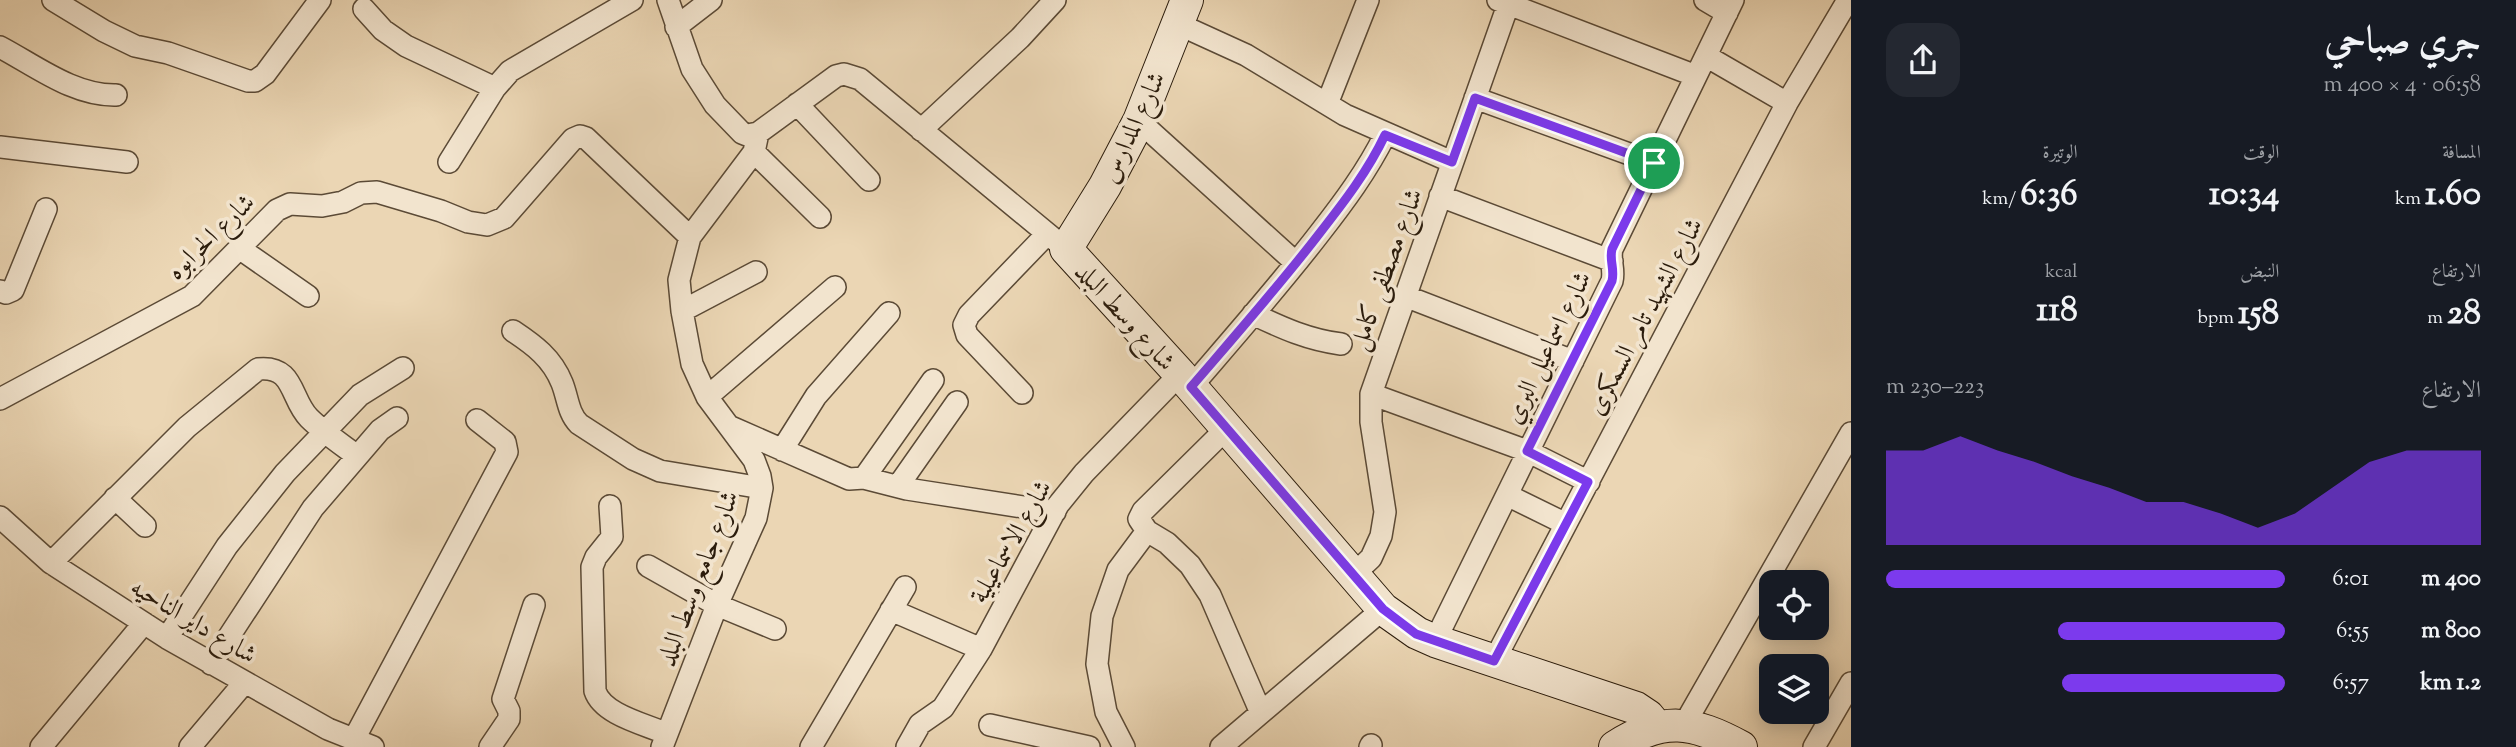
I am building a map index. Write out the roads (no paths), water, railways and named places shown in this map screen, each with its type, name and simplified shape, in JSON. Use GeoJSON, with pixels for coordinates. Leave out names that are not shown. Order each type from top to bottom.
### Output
{"type":"FeatureCollection","features":[{"type":"Feature","properties":{"kind":"street"},"geometry":{"type":"LineString","coordinates":[[53,0],[135,46],[168,53],[248,81],[255,81],[265,74],[320,0]]}},
{"type":"Feature","properties":{"kind":"street"},"geometry":{"type":"LineString","coordinates":[[449,162],[495,88],[510,71],[632,0]]}},
{"type":"Feature","properties":{"kind":"street"},"geometry":{"type":"LineString","coordinates":[[668,0],[692,69],[715,105],[742,133],[756,143],[821,217]]}},
{"type":"Feature","properties":{"kind":"street"},"geometry":{"type":"LineString","coordinates":[[676,27],[711,0]]}},
{"type":"Feature","properties":{"kind":"street"},"geometry":{"type":"LineString","coordinates":[[921,130],[1020,38],[1055,0]]}},
{"type":"Feature","properties":{"kind":"street"},"geometry":{"type":"LineString","coordinates":[[1327,104],[1368,0]]}},
{"type":"Feature","properties":{"kind":"street"},"geometry":{"type":"LineString","coordinates":[[1705,0],[1730,6]]}},
{"type":"Feature","properties":{"kind":"street","name":"شارع الشهيد تامر السمكرى"},"geometry":{"type":"LineString","coordinates":[[1494,661],[1787,103],[1848,0]]}},
{"type":"Feature","properties":{"kind":"street"},"geometry":{"type":"LineString","coordinates":[[1503,2],[1696,76]]}},
{"type":"Feature","properties":{"kind":"street","name":"شارع مصطفى كامل"},"geometry":{"type":"LineString","coordinates":[[1353,575],[1371,558],[1381,536],[1385,512],[1371,422],[1371,394],[1475,98],[1503,2]]}},
{"type":"Feature","properties":{"kind":"street","name":"شارع اسماعيل البري"},"geometry":{"type":"LineString","coordinates":[[1435,641],[1612,281],[1612,249],[1730,6]]}},
{"type":"Feature","properties":{"kind":"street"},"geometry":{"type":"LineString","coordinates":[[364,9],[383,30],[406,46],[495,88]]}},
{"type":"Feature","properties":{"kind":"street"},"geometry":{"type":"LineString","coordinates":[[1182,12],[1327,104],[1385,135],[1452,162]]}},
{"type":"Feature","properties":{"kind":"street","name":"شارع المدارس"},"geometry":{"type":"LineString","coordinates":[[1056,241],[1105,187],[1139,121],[1182,12]]}},
{"type":"Feature","properties":{"kind":"street"},"geometry":{"type":"LineString","coordinates":[[0,47],[81,91],[116,95]]}},
{"type":"Feature","properties":{"kind":"street"},"geometry":{"type":"LineString","coordinates":[[1706,56],[1787,103]]}},
{"type":"Feature","properties":{"kind":"street","name":"شارع وسط البلد"},"geometry":{"type":"LineString","coordinates":[[756,143],[797,104],[836,76],[853,76],[1056,241],[1186,381],[1383,609],[1416,634],[1636,708],[1648,716],[1645,736]]}},
{"type":"Feature","properties":{"kind":"street"},"geometry":{"type":"LineString","coordinates":[[1475,98],[1654,163]]}},
{"type":"Feature","properties":{"kind":"street"},"geometry":{"type":"LineString","coordinates":[[797,104],[869,180]]}},
{"type":"Feature","properties":{"kind":"street"},"geometry":{"type":"LineString","coordinates":[[1139,121],[1296,263]]}},
{"type":"Feature","properties":{"kind":"street","name":"شارع الاسماعيلية"},"geometry":{"type":"LineString","coordinates":[[907,747],[923,720],[934,717],[943,708],[981,649],[1055,512],[1084,472],[1186,381],[1254,314],[1356,187],[1385,135]]}},
{"type":"Feature","properties":{"kind":"street","name":"شارع الحرابوه"},"geometry":{"type":"LineString","coordinates":[[0,399],[192,296],[284,206],[332,204],[367,192],[377,192],[442,211],[478,225],[498,222],[573,139],[580,136],[586,138],[690,237]]}},
{"type":"Feature","properties":{"kind":"street","name":"شارع جامع وسط البلد"},"geometry":{"type":"LineString","coordinates":[[665,740],[717,605],[756,518],[762,488],[754,460],[707,397],[692,364],[679,280],[690,237],[756,143]]}},
{"type":"Feature","properties":{"kind":"street"},"geometry":{"type":"LineString","coordinates":[[0,147],[127,162]]}},
{"type":"Feature","properties":{"kind":"street"},"geometry":{"type":"LineString","coordinates":[[1440,196],[1612,261]]}},
{"type":"Feature","properties":{"kind":"street"},"geometry":{"type":"LineString","coordinates":[[0,291],[6,293],[13,290],[46,209]]}},
{"type":"Feature","properties":{"kind":"street"},"geometry":{"type":"LineString","coordinates":[[1022,393],[967,335],[964,325],[969,315],[1056,241]]}},
{"type":"Feature","properties":{"kind":"street"},"geometry":{"type":"LineString","coordinates":[[239,248],[308,296]]}},
{"type":"Feature","properties":{"kind":"street"},"geometry":{"type":"LineString","coordinates":[[682,312],[756,272]]}},
{"type":"Feature","properties":{"kind":"street"},"geometry":{"type":"LineString","coordinates":[[707,397],[835,287]]}},
{"type":"Feature","properties":{"kind":"street"},"geometry":{"type":"LineString","coordinates":[[1405,296],[1573,361]]}},
{"type":"Feature","properties":{"kind":"street"},"geometry":{"type":"LineString","coordinates":[[782,450],[816,396],[889,313]]}},
{"type":"Feature","properties":{"kind":"street"},"geometry":{"type":"LineString","coordinates":[[1254,314],[1316,341],[1341,344]]}},
{"type":"Feature","properties":{"kind":"street"},"geometry":{"type":"LineString","coordinates":[[513,331],[538,348],[552,363],[562,382],[573,418],[579,425],[632,459],[660,471],[762,488]]}},
{"type":"Feature","properties":{"kind":"street"},"geometry":{"type":"LineString","coordinates":[[51,563],[187,427],[258,369],[270,368],[284,376],[308,418],[357,456]]}},
{"type":"Feature","properties":{"kind":"street"},"geometry":{"type":"LineString","coordinates":[[167,638],[228,546],[285,473],[360,395],[403,368]]}},
{"type":"Feature","properties":{"kind":"street"},"geometry":{"type":"LineString","coordinates":[[864,478],[933,380]]}},
{"type":"Feature","properties":{"kind":"street"},"geometry":{"type":"LineString","coordinates":[[1371,394],[1527,451],[1588,482]]}},
{"type":"Feature","properties":{"kind":"street"},"geometry":{"type":"LineString","coordinates":[[898,486],[957,402]]}},
{"type":"Feature","properties":{"kind":"street"},"geometry":{"type":"LineString","coordinates":[[211,664],[313,508],[380,430],[397,418]]}},
{"type":"Feature","properties":{"kind":"street"},"geometry":{"type":"LineString","coordinates":[[364,743],[507,452],[505,442],[477,420]]}},
{"type":"Feature","properties":{"kind":"street"},"geometry":{"type":"LineString","coordinates":[[726,425],[849,479],[864,478],[1055,512]]}},
{"type":"Feature","properties":{"kind":"street"},"geometry":{"type":"LineString","coordinates":[[1226,429],[1141,513],[1139,519],[1147,531],[1167,543],[1190,565],[1210,595],[1262,713]]}},
{"type":"Feature","properties":{"kind":"street"},"geometry":{"type":"LineString","coordinates":[[1645,736],[1851,433]]}},
{"type":"Feature","properties":{"kind":"street"},"geometry":{"type":"LineString","coordinates":[[1507,495],[1566,524]]}},
{"type":"Feature","properties":{"kind":"street"},"geometry":{"type":"LineString","coordinates":[[115,498],[145,526]]}},
{"type":"Feature","properties":{"kind":"street"},"geometry":{"type":"LineString","coordinates":[[610,506],[612,537],[596,557],[592,567],[595,691],[597,698],[609,710],[665,740]]}},
{"type":"Feature","properties":{"kind":"street","name":"شارع داير الناحيه"},"geometry":{"type":"LineString","coordinates":[[0,517],[51,563],[167,638],[244,683],[322,738],[364,743]]}},
{"type":"Feature","properties":{"kind":"street"},"geometry":{"type":"LineString","coordinates":[[1124,747],[1106,712],[1097,664],[1102,616],[1118,570],[1147,531]]}},
{"type":"Feature","properties":{"kind":"street"},"geometry":{"type":"LineString","coordinates":[[648,566],[717,605],[775,629]]}},
{"type":"Feature","properties":{"kind":"street"},"geometry":{"type":"LineString","coordinates":[[811,747],[905,587]]}},
{"type":"Feature","properties":{"kind":"street"},"geometry":{"type":"LineString","coordinates":[[491,747],[509,719],[509,711],[503,699],[534,605]]}},
{"type":"Feature","properties":{"kind":"street"},"geometry":{"type":"LineString","coordinates":[[1221,747],[1383,609]]}},
{"type":"Feature","properties":{"kind":"street"},"geometry":{"type":"LineString","coordinates":[[891,610],[981,649]]}},
{"type":"Feature","properties":{"kind":"street"},"geometry":{"type":"LineString","coordinates":[[41,747],[144,623]]}},
{"type":"Feature","properties":{"kind":"street"},"geometry":{"type":"LineString","coordinates":[[190,747],[244,683]]}},
{"type":"Feature","properties":{"kind":"street"},"geometry":{"type":"LineString","coordinates":[[1814,747],[1851,683]]}},
{"type":"Feature","properties":{"kind":"street"},"geometry":{"type":"LineString","coordinates":[[990,725],[1090,747]]}},
{"type":"Feature","properties":{"kind":"street"},"geometry":{"type":"LineString","coordinates":[[1645,736],[1716,733],[1741,747]]}}]}
